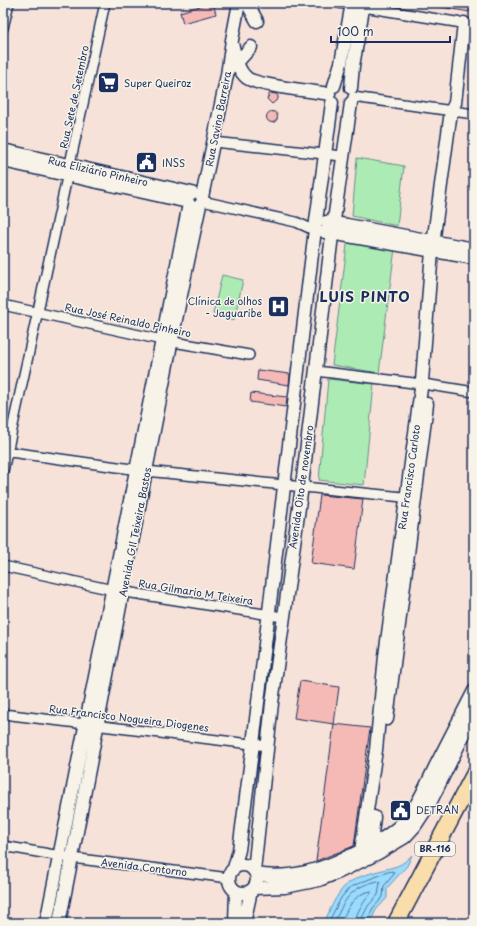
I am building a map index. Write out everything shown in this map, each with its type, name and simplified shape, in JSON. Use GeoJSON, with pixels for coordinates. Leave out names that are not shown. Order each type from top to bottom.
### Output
{"type":"FeatureCollection","features":[{"type":"Feature","properties":{"kind":"highway","name":"BR-116"},"geometry":{"type":"LineString","coordinates":[[396,923],[474,775]]}},
{"type":"Feature","properties":{"kind":"street"},"geometry":{"type":"LineString","coordinates":[[3,28],[8,3]]}},
{"type":"Feature","properties":{"kind":"street","name":"Rua Sete de Setembro"},"geometry":{"type":"LineString","coordinates":[[3,471],[5,451],[38,313],[105,3]]}},
{"type":"Feature","properties":{"kind":"street","name":"Rua Savino Barreira"},"geometry":{"type":"LineString","coordinates":[[196,199],[214,142],[239,3]]}},
{"type":"Feature","properties":{"kind":"street"},"geometry":{"type":"LineString","coordinates":[[247,3],[257,21]]}},
{"type":"Feature","properties":{"kind":"street"},"geometry":{"type":"LineString","coordinates":[[339,3],[469,24]]}},
{"type":"Feature","properties":{"kind":"street","name":"Avenida Oito de novembro"},"geometry":{"type":"LineString","coordinates":[[231,873],[239,850],[326,154],[332,94],[358,5]]}},
{"type":"Feature","properties":{"kind":"street","name":"Avenida Oito de novembro"},"geometry":{"type":"LineString","coordinates":[[255,873],[272,703],[302,486],[342,156],[352,96],[358,5]]}},
{"type":"Feature","properties":{"kind":"street","name":"Rua Francisco Carloto"},"geometry":{"type":"LineString","coordinates":[[365,854],[426,385],[437,247],[455,108],[469,24]]}},
{"type":"Feature","properties":{"kind":"street","name":"Rua Savino Barreira"},"geometry":{"type":"LineString","coordinates":[[232,40],[240,69],[248,78],[264,84],[332,94]]}},
{"type":"Feature","properties":{"kind":"street","name":"Rua Savino Barreira"},"geometry":{"type":"LineString","coordinates":[[196,199],[223,61],[232,40]]}},
{"type":"Feature","properties":{"kind":"street"},"geometry":{"type":"LineString","coordinates":[[227,75],[252,47]]}},
{"type":"Feature","properties":{"kind":"street"},"geometry":{"type":"LineString","coordinates":[[341,83],[345,84],[352,96],[344,107],[340,107],[332,94],[341,83]]}},
{"type":"Feature","properties":{"kind":"street"},"geometry":{"type":"LineString","coordinates":[[352,96],[455,108],[474,114]]}},
{"type":"Feature","properties":{"kind":"street"},"geometry":{"type":"LineString","coordinates":[[214,142],[342,156]]}},
{"type":"Feature","properties":{"kind":"street","name":"Rua Eliziário Pinheiro"},"geometry":{"type":"LineString","coordinates":[[3,150],[69,170],[296,222],[437,247],[474,258]]}},
{"type":"Feature","properties":{"kind":"street","name":"Rua Eliziário Pinheiro"},"geometry":{"type":"LineString","coordinates":[[3,161],[69,170]]}},
{"type":"Feature","properties":{"kind":"street","name":"Avenida GIl Teixeira Bastos"},"geometry":{"type":"LineString","coordinates":[[46,923],[59,856],[91,724],[166,340],[196,199]]}},
{"type":"Feature","properties":{"kind":"street","name":"Rua Eliziário Pinheiro"},"geometry":{"type":"LineString","coordinates":[[437,247],[474,249]]}},
{"type":"Feature","properties":{"kind":"street","name":"Rua José Reinaldo Pinheiro"},"geometry":{"type":"LineString","coordinates":[[3,305],[166,340],[249,355]]}},
{"type":"Feature","properties":{"kind":"street"},"geometry":{"type":"LineString","coordinates":[[316,371],[474,392]]}},
{"type":"Feature","properties":{"kind":"street"},"geometry":{"type":"LineString","coordinates":[[297,384],[314,385]]}},
{"type":"Feature","properties":{"kind":"street"},"geometry":{"type":"LineString","coordinates":[[5,451],[141,470],[411,498]]}},
{"type":"Feature","properties":{"kind":"street"},"geometry":{"type":"LineString","coordinates":[[274,565],[290,567]]}},
{"type":"Feature","properties":{"kind":"street","name":"Rua Gilmario M Teixeira"},"geometry":{"type":"LineString","coordinates":[[3,566],[118,591],[283,617]]}},
{"type":"Feature","properties":{"kind":"street"},"geometry":{"type":"LineString","coordinates":[[425,800],[474,691]]}},
{"type":"Feature","properties":{"kind":"street"},"geometry":{"type":"LineString","coordinates":[[257,701],[272,703]]}},
{"type":"Feature","properties":{"kind":"street","name":"Rua Francisco Nogueira Diogenes"},"geometry":{"type":"LineString","coordinates":[[3,714],[267,746]]}},
{"type":"Feature","properties":{"kind":"street"},"geometry":{"type":"LineString","coordinates":[[365,854],[304,872],[282,876],[265,876],[255,873],[247,866],[238,866],[231,873],[230,886],[236,892],[244,893],[252,889],[285,887],[302,884],[340,872],[365,854],[397,828],[425,800],[474,714]]}},
{"type":"Feature","properties":{"kind":"street","name":"Avenida GIl Teixeira Bastos"},"geometry":{"type":"LineString","coordinates":[[58,923],[72,858],[91,724]]}},
{"type":"Feature","properties":{"kind":"street","name":"Avenida Contorno"},"geometry":{"type":"LineString","coordinates":[[3,846],[72,858],[231,873]]}},
{"type":"Feature","properties":{"kind":"street"},"geometry":{"type":"LineString","coordinates":[[244,923],[252,889],[256,879],[255,873]]}},
{"type":"Feature","properties":{"kind":"street"},"geometry":{"type":"LineString","coordinates":[[234,923],[236,892]]}},
{"type":"Feature","properties":{"kind":"green space"},"geometry":{"type":"Polygon","coordinates":[[[357,158],[404,166],[397,226],[352,216],[357,158]]]}},
{"type":"Feature","properties":{"kind":"green space"},"geometry":{"type":"Polygon","coordinates":[[[348,237],[395,248],[379,373],[332,365],[348,237]]]}},
{"type":"Feature","properties":{"kind":"green space"},"geometry":{"type":"Polygon","coordinates":[[[222,275],[243,280],[234,320],[213,314],[222,275]]]}},
{"type":"Feature","properties":{"kind":"green space"},"geometry":{"type":"Polygon","coordinates":[[[328,379],[374,384],[364,485],[319,480],[328,379]]]}},
{"type":"Feature","properties":{"kind":"water"},"geometry":{"type":"Polygon","coordinates":[[[412,855],[407,866],[387,888],[387,898],[376,910],[370,923],[324,923],[338,894],[350,882],[363,876],[399,865],[412,855]]]}},
{"type":"Feature","properties":{"kind":"building"},"geometry":{"type":"Polygon","coordinates":[[[213,3],[216,14],[183,23],[180,12],[213,3]]]}},
{"type":"Feature","properties":{"kind":"building"},"geometry":{"type":"Polygon","coordinates":[[[435,3],[472,3],[470,12],[435,6],[435,3]]]}},
{"type":"Feature","properties":{"kind":"building"},"geometry":{"type":"Polygon","coordinates":[[[270,93],[278,96],[278,99],[272,104],[267,99],[270,93]]]}},
{"type":"Feature","properties":{"kind":"building"},"geometry":{"type":"Polygon","coordinates":[[[270,112],[274,112],[276,113],[276,121],[270,122],[267,119],[267,115],[270,112]]]}},
{"type":"Feature","properties":{"kind":"building"},"geometry":{"type":"Polygon","coordinates":[[[258,370],[290,374],[289,385],[257,380],[258,370]]]}},
{"type":"Feature","properties":{"kind":"building"},"geometry":{"type":"Polygon","coordinates":[[[251,393],[287,397],[286,407],[250,402],[251,393]]]}},
{"type":"Feature","properties":{"kind":"building"},"geometry":{"type":"Polygon","coordinates":[[[320,495],[363,499],[354,569],[311,563],[320,495]]]}},
{"type":"Feature","properties":{"kind":"building"},"geometry":{"type":"Polygon","coordinates":[[[300,681],[339,687],[334,724],[294,718],[300,681]]]}},
{"type":"Feature","properties":{"kind":"building"},"geometry":{"type":"Polygon","coordinates":[[[334,724],[370,728],[354,846],[316,861],[334,724]]]}},
{"type":"Feature","properties":{"kind":"place","name":"Super Queiroz"},"geometry":{"type":"Point","coordinates":[108,83]}},
{"type":"Feature","properties":{"kind":"place","name":"INSS"},"geometry":{"type":"Point","coordinates":[147,163]}},
{"type":"Feature","properties":{"kind":"place","name":"Clínica de olhos - Jaguaribe"},"geometry":{"type":"Point","coordinates":[278,307]}},
{"type":"Feature","properties":{"kind":"place","name":"DETRAN"},"geometry":{"type":"Point","coordinates":[401,810]}},
{"type":"Feature","properties":{"kind":"district","name":"LUIS PINTO"},"geometry":{"type":"Point","coordinates":[365,297]}}]}
